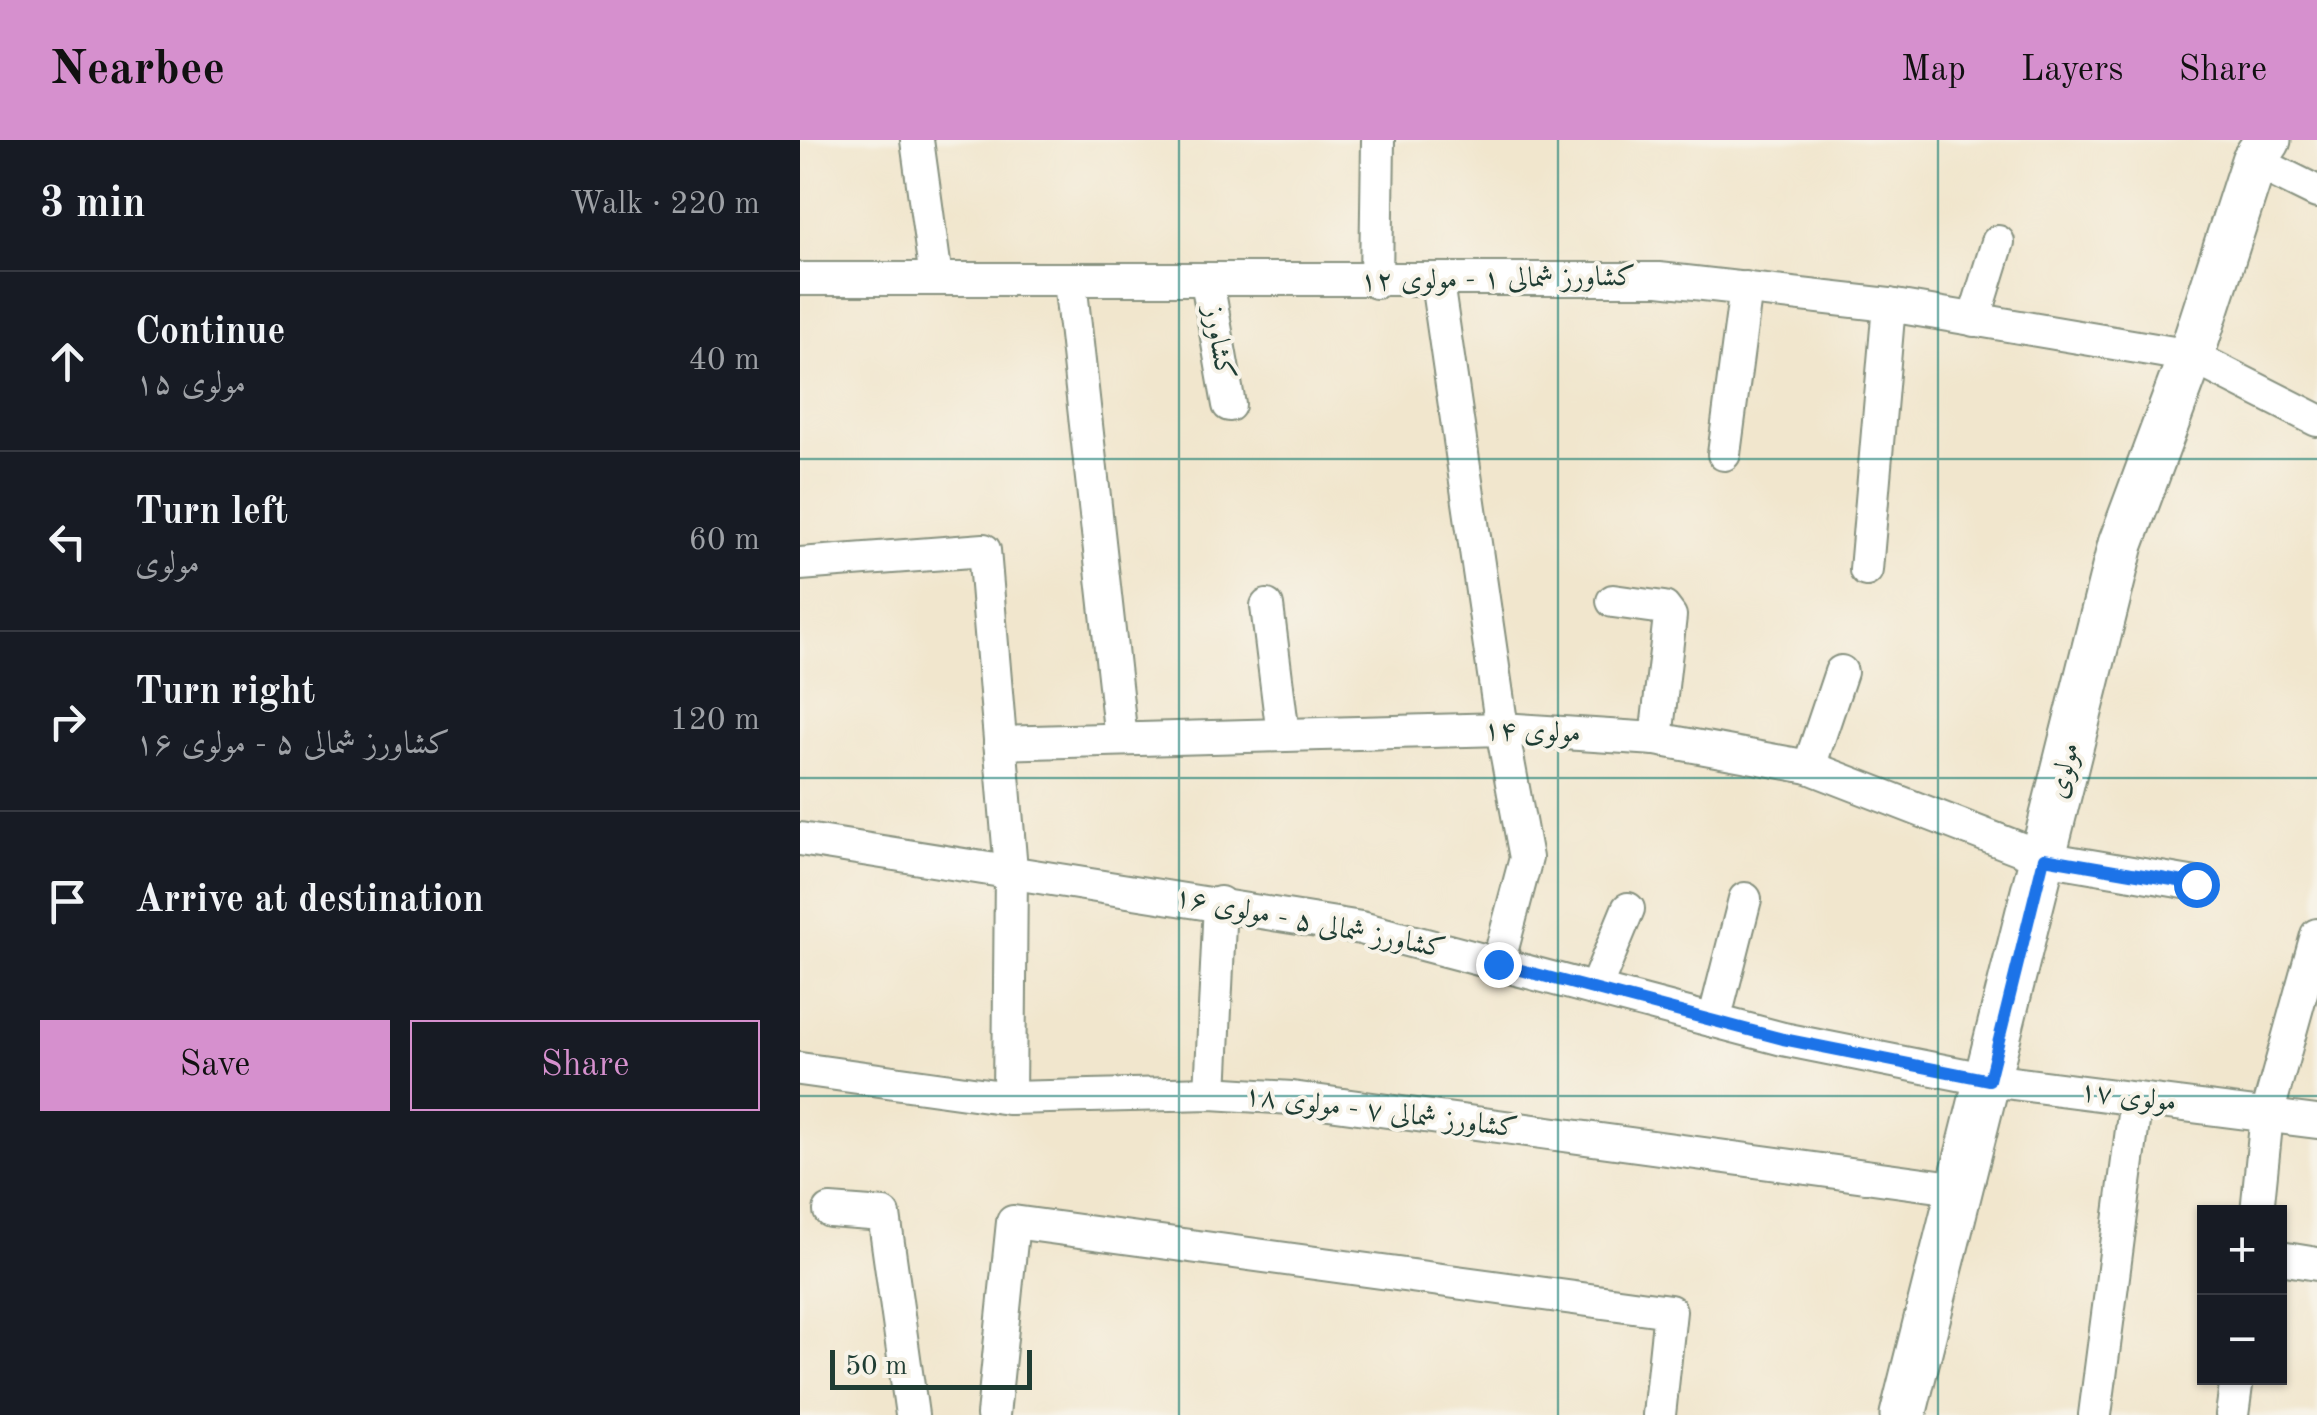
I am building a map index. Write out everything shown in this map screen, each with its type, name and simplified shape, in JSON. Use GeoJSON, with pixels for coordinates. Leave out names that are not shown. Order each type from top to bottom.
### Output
{"type":"FeatureCollection","features":[{"type":"Feature","properties":{"kind":"street"},"geometry":{"type":"LineString","coordinates":[[917,140],[936,278]]}},
{"type":"Feature","properties":{"kind":"street"},"geometry":{"type":"LineString","coordinates":[[1376,282],[1378,140]]}},
{"type":"Feature","properties":{"kind":"street"},"geometry":{"type":"LineString","coordinates":[[2261,150],[2317,192]]}},
{"type":"Feature","properties":{"kind":"street","name":"مولوی"},"geometry":{"type":"LineString","coordinates":[[1903,1415],[2121,544],[2191,356],[2261,150]]}},
{"type":"Feature","properties":{"kind":"street"},"geometry":{"type":"LineString","coordinates":[[1974,320],[1998,242]]}},
{"type":"Feature","properties":{"kind":"street","name":"کشاورز شمالی ۱ - مولوی ۱۲"},"geometry":{"type":"LineString","coordinates":[[800,278],[1376,282],[1659,278],[1889,306],[2191,356],[2317,420]]}},
{"type":"Feature","properties":{"kind":"street"},"geometry":{"type":"LineString","coordinates":[[1070,281],[1121,739]]}},
{"type":"Feature","properties":{"kind":"street","name":"کشاورز"},"geometry":{"type":"LineString","coordinates":[[1206,281],[1228,405]]}},
{"type":"Feature","properties":{"kind":"street"},"geometry":{"type":"LineString","coordinates":[[1437,282],[1502,729],[1526,858],[1498,964]]}},
{"type":"Feature","properties":{"kind":"street"},"geometry":{"type":"LineString","coordinates":[[1724,454],[1746,288]]}},
{"type":"Feature","properties":{"kind":"street"},"geometry":{"type":"LineString","coordinates":[[1866,570],[1889,306]]}},
{"type":"Feature","properties":{"kind":"street"},"geometry":{"type":"LineString","coordinates":[[800,564],[984,550],[1012,870],[1009,1098]]}},
{"type":"Feature","properties":{"kind":"street"},"geometry":{"type":"LineString","coordinates":[[1613,601],[1664,608],[1670,616],[1656,739]]}},
{"type":"Feature","properties":{"kind":"street"},"geometry":{"type":"LineString","coordinates":[[1268,606],[1283,735]]}},
{"type":"Feature","properties":{"kind":"street"},"geometry":{"type":"LineString","coordinates":[[1809,767],[1841,672]]}},
{"type":"Feature","properties":{"kind":"street","name":"مولوی ۱۴"},"geometry":{"type":"LineString","coordinates":[[1000,743],[1502,729],[1656,739],[1809,767],[2044,858],[2196,884]]}},
{"type":"Feature","properties":{"kind":"street","name":"کشاورز شمالی ۵ - مولوی ۱۶"},"geometry":{"type":"LineString","coordinates":[[800,839],[1361,928],[1714,1021],[1989,1080]]}},
{"type":"Feature","properties":{"kind":"street"},"geometry":{"type":"LineString","coordinates":[[1714,1021],[1745,899]]}},
{"type":"Feature","properties":{"kind":"street"},"geometry":{"type":"LineString","coordinates":[[1211,1093],[1220,903]]}},
{"type":"Feature","properties":{"kind":"street"},"geometry":{"type":"LineString","coordinates":[[1595,989],[1628,909]]}},
{"type":"Feature","properties":{"kind":"street"},"geometry":{"type":"LineString","coordinates":[[2259,1205],[2267,1115],[2317,935]]}},
{"type":"Feature","properties":{"kind":"street","name":"کشاورز شمالی ۷ - مولوی ۱۸"},"geometry":{"type":"LineString","coordinates":[[800,1069],[1009,1098],[1211,1093],[1292,1098],[1960,1189]]}},
{"type":"Feature","properties":{"kind":"street","name":"مولوی ۱۷"},"geometry":{"type":"LineString","coordinates":[[1989,1080],[2317,1122]]}},
{"type":"Feature","properties":{"kind":"street"},"geometry":{"type":"LineString","coordinates":[[2095,1415],[2136,1099]]}},
{"type":"Feature","properties":{"kind":"street"},"geometry":{"type":"LineString","coordinates":[[830,1211],[884,1215],[912,1415]]}},
{"type":"Feature","properties":{"kind":"street"},"geometry":{"type":"LineString","coordinates":[[993,1415],[1012,1222],[1670,1311],[1659,1415]]}},
{"type":"Feature","properties":{"kind":"street"},"geometry":{"type":"LineString","coordinates":[[2287,1259],[2317,1264]]}},
{"type":"Feature","properties":{"kind":"street"},"geometry":{"type":"LineString","coordinates":[[2232,1415],[2236,1385]]}},
{"type":"Feature","properties":{"kind":"route"},"geometry":{"type":"LineString","coordinates":[[1498,964],[1783,1039],[1989,1080],[2044,858],[2196,884]]}}]}
